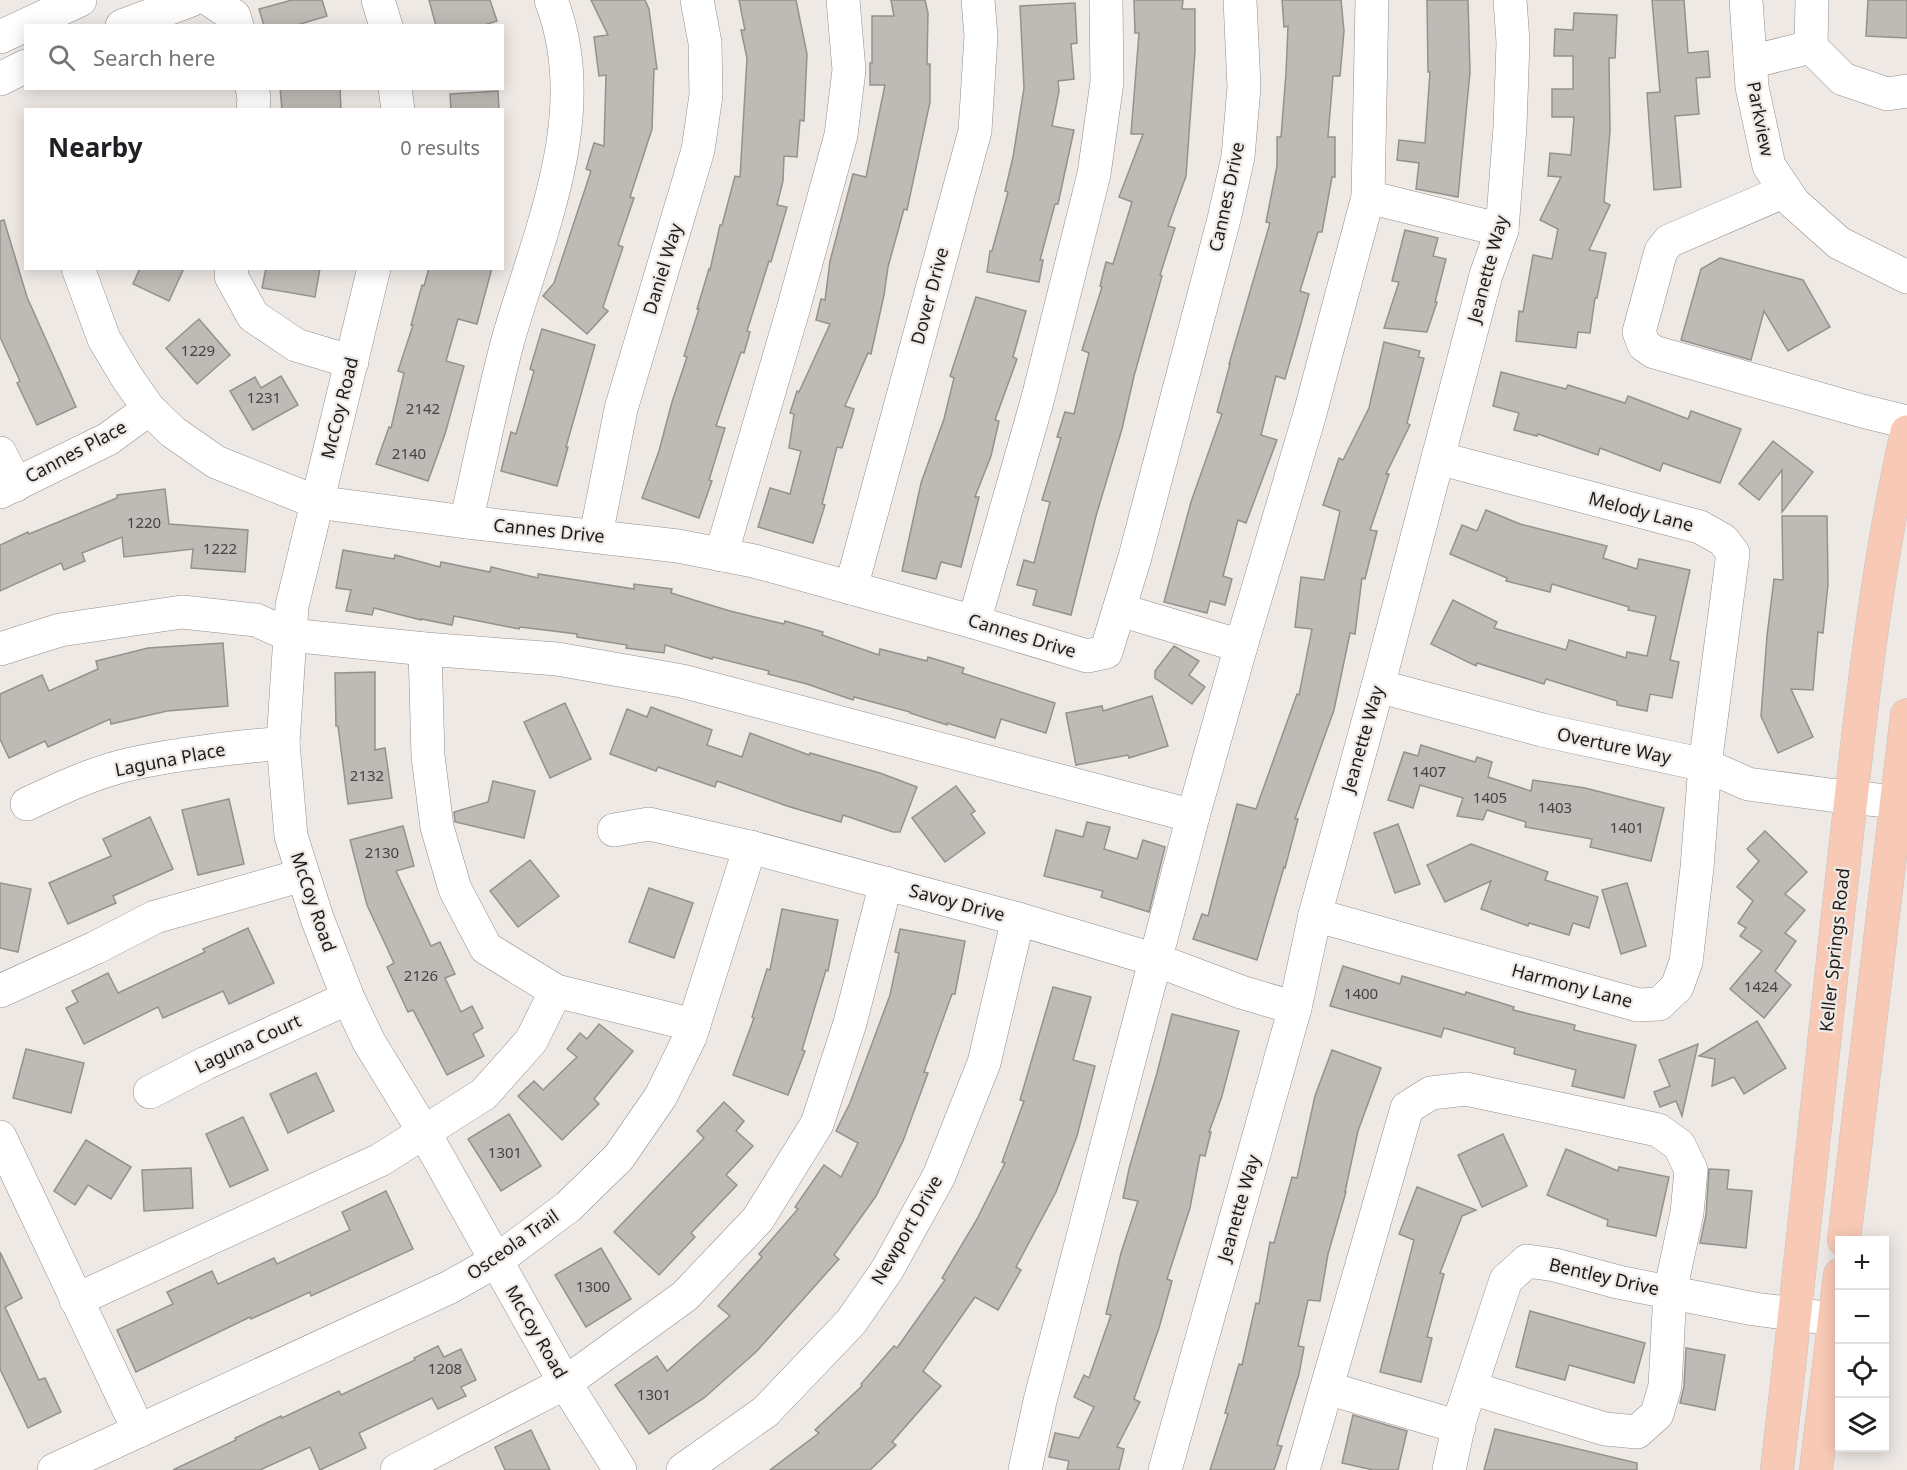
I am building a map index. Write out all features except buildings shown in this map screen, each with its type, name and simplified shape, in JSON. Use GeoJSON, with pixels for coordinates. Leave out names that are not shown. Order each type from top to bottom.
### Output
{"type":"FeatureCollection","features":[{"type":"Feature","properties":{"kind":"main road","name":"Keller Springs Road"},"geometry":{"type":"LineString","coordinates":[[1777,1470],[1851,797],[1896,479],[1907,432]]}},
{"type":"Feature","properties":{"kind":"main road"},"geometry":{"type":"LineString","coordinates":[[1845,1236],[1901,802],[1907,715]]}},
{"type":"Feature","properties":{"kind":"main road"},"geometry":{"type":"LineString","coordinates":[[1816,1470],[1837,1290]]}},
{"type":"Feature","properties":{"kind":"street"},"geometry":{"type":"LineString","coordinates":[[28,24],[80,0]]}},
{"type":"Feature","properties":{"kind":"street"},"geometry":{"type":"LineString","coordinates":[[127,24],[190,0]]}},
{"type":"Feature","properties":{"kind":"street"},"geometry":{"type":"LineString","coordinates":[[210,0],[234,15],[236,24]]}},
{"type":"Feature","properties":{"kind":"street"},"geometry":{"type":"LineString","coordinates":[[378,0],[385,24]]}},
{"type":"Feature","properties":{"kind":"street"},"geometry":{"type":"LineString","coordinates":[[466,522],[508,341],[548,216],[567,125],[565,51],[551,0]]}},
{"type":"Feature","properties":{"kind":"street","name":"Daniel Way"},"geometry":{"type":"LineString","coordinates":[[596,535],[621,408],[698,150],[706,95],[705,43],[697,0]]}},
{"type":"Feature","properties":{"kind":"street"},"geometry":{"type":"LineString","coordinates":[[721,555],[793,310],[841,135],[849,70],[843,0]]}},
{"type":"Feature","properties":{"kind":"street","name":"Dover Drive"},"geometry":{"type":"LineString","coordinates":[[851,588],[975,131],[981,36],[978,0]]}},
{"type":"Feature","properties":{"kind":"street"},"geometry":{"type":"LineString","coordinates":[[974,622],[1038,398],[1094,174],[1107,82],[1106,0]]}},
{"type":"Feature","properties":{"kind":"street","name":"Cannes Drive"},"geometry":{"type":"LineString","coordinates":[[79,270],[104,339],[149,410],[173,432],[216,462],[316,501],[466,522],[678,546],[753,561],[1087,656],[1106,652],[1120,610],[1224,219],[1238,157],[1244,87],[1240,0]]}},
{"type":"Feature","properties":{"kind":"street"},"geometry":{"type":"LineString","coordinates":[[1025,1470],[1040,1401],[1193,816],[1240,646],[1309,417],[1368,197],[1372,0]]}},
{"type":"Feature","properties":{"kind":"street","name":"Jeanette Way"},"geometry":{"type":"LineString","coordinates":[[1166,1470],[1295,1008],[1315,915],[1486,275],[1502,230],[1510,127],[1513,42],[1510,0]]}},
{"type":"Feature","properties":{"kind":"street","name":"Parkview"},"geometry":{"type":"LineString","coordinates":[[1746,0],[1752,87],[1769,166],[1794,203],[1839,243],[1907,277]]}},
{"type":"Feature","properties":{"kind":"street"},"geometry":{"type":"LineString","coordinates":[[1812,0],[1811,47],[1843,79],[1887,94],[1907,91]]}},
{"type":"Feature","properties":{"kind":"street"},"geometry":{"type":"LineString","coordinates":[[0,37],[24,26]]}},
{"type":"Feature","properties":{"kind":"street"},"geometry":{"type":"LineString","coordinates":[[1750,62],[1811,47]]}},
{"type":"Feature","properties":{"kind":"street"},"geometry":{"type":"LineString","coordinates":[[0,79],[24,67]]}},
{"type":"Feature","properties":{"kind":"street"},"geometry":{"type":"LineString","coordinates":[[252,90],[253,108]]}},
{"type":"Feature","properties":{"kind":"street"},"geometry":{"type":"LineString","coordinates":[[395,90],[398,108]]}},
{"type":"Feature","properties":{"kind":"street"},"geometry":{"type":"LineString","coordinates":[[1785,190],[1669,240],[1661,251],[1639,332],[1644,345],[1654,352],[1907,422]]}},
{"type":"Feature","properties":{"kind":"street"},"geometry":{"type":"LineString","coordinates":[[1368,197],[1502,230]]}},
{"type":"Feature","properties":{"kind":"street"},"geometry":{"type":"LineString","coordinates":[[232,270],[231,276],[253,316],[296,345],[352,362]]}},
{"type":"Feature","properties":{"kind":"street","name":"McCoy Road"},"geometry":{"type":"LineString","coordinates":[[374,270],[292,606],[283,743],[291,836],[317,918],[348,998],[369,1042],[424,1132],[565,1383],[620,1470]]}},
{"type":"Feature","properties":{"kind":"street","name":"Cannes Place"},"geometry":{"type":"LineString","coordinates":[[8,488],[108,439],[149,410]]}},
{"type":"Feature","properties":{"kind":"street"},"geometry":{"type":"LineString","coordinates":[[0,453],[8,488]]}},
{"type":"Feature","properties":{"kind":"street","name":"Melody Lane"},"geometry":{"type":"LineString","coordinates":[[1438,458],[1701,527],[1723,540],[1733,553],[1705,765]]}},
{"type":"Feature","properties":{"kind":"street"},"geometry":{"type":"LineString","coordinates":[[1120,610],[1240,646]]}},
{"type":"Feature","properties":{"kind":"street"},"geometry":{"type":"LineString","coordinates":[[0,648],[60,630],[182,612],[256,620],[291,635],[557,660],[682,681],[1193,816]]}},
{"type":"Feature","properties":{"kind":"street"},"geometry":{"type":"LineString","coordinates":[[425,649],[428,756],[437,827],[455,890],[486,948],[556,991],[694,1025]]}},
{"type":"Feature","properties":{"kind":"street","name":"Overture Way"},"geometry":{"type":"LineString","coordinates":[[1378,686],[1542,730],[1705,765],[1748,784],[1851,797]]}},
{"type":"Feature","properties":{"kind":"street","name":"Laguna Place"},"geometry":{"type":"LineString","coordinates":[[27,804],[75,782],[129,764],[201,751],[283,743]]}},
{"type":"Feature","properties":{"kind":"street","name":"Harmony Lane"},"geometry":{"type":"LineString","coordinates":[[1315,915],[1638,1005],[1659,1004],[1677,987],[1686,962],[1698,868],[1705,765]]}},
{"type":"Feature","properties":{"kind":"street"},"geometry":{"type":"LineString","coordinates":[[1851,797],[1901,802]]}},
{"type":"Feature","properties":{"kind":"street","name":"Savoy Drive"},"geometry":{"type":"LineString","coordinates":[[614,830],[649,824],[750,847],[1018,919],[1156,960],[1241,992],[1295,1008]]}},
{"type":"Feature","properties":{"kind":"street","name":"Osceola Trail"},"geometry":{"type":"LineString","coordinates":[[54,1470],[450,1287],[496,1261],[569,1206],[619,1157],[661,1096],[694,1025],[750,847]]}},
{"type":"Feature","properties":{"kind":"street"},"geometry":{"type":"LineString","coordinates":[[0,991],[95,948],[155,917],[303,875]]}},
{"type":"Feature","properties":{"kind":"street"},"geometry":{"type":"LineString","coordinates":[[397,1470],[441,1461],[565,1383],[685,1296],[758,1219],[818,1124],[850,1023],[886,883]]}},
{"type":"Feature","properties":{"kind":"street","name":"Newport Drive"},"geometry":{"type":"LineString","coordinates":[[683,1470],[765,1412],[851,1322],[887,1270],[939,1176],[984,1063],[1018,919]]}},
{"type":"Feature","properties":{"kind":"street"},"geometry":{"type":"LineString","coordinates":[[76,1300],[380,1160],[484,1094],[531,1041],[556,991]]}},
{"type":"Feature","properties":{"kind":"street","name":"Laguna Court"},"geometry":{"type":"LineString","coordinates":[[150,1092],[206,1063],[348,998]]}},
{"type":"Feature","properties":{"kind":"street"},"geometry":{"type":"LineString","coordinates":[[1303,1470],[1407,1108],[1431,1093],[1466,1089],[1658,1130],[1679,1145],[1691,1170],[1688,1212],[1670,1292],[1665,1386],[1657,1414],[1637,1432],[1605,1429],[1471,1388]]}},
{"type":"Feature","properties":{"kind":"street"},"geometry":{"type":"LineString","coordinates":[[0,1137],[139,1431]]}},
{"type":"Feature","properties":{"kind":"street","name":"Bentley Drive"},"geometry":{"type":"LineString","coordinates":[[1449,1470],[1459,1427],[1506,1280],[1527,1261],[1555,1265],[1618,1282],[1754,1309],[1834,1319]]}},
{"type":"Feature","properties":{"kind":"street"},"geometry":{"type":"LineString","coordinates":[[1327,1388],[1459,1427]]}}]}
